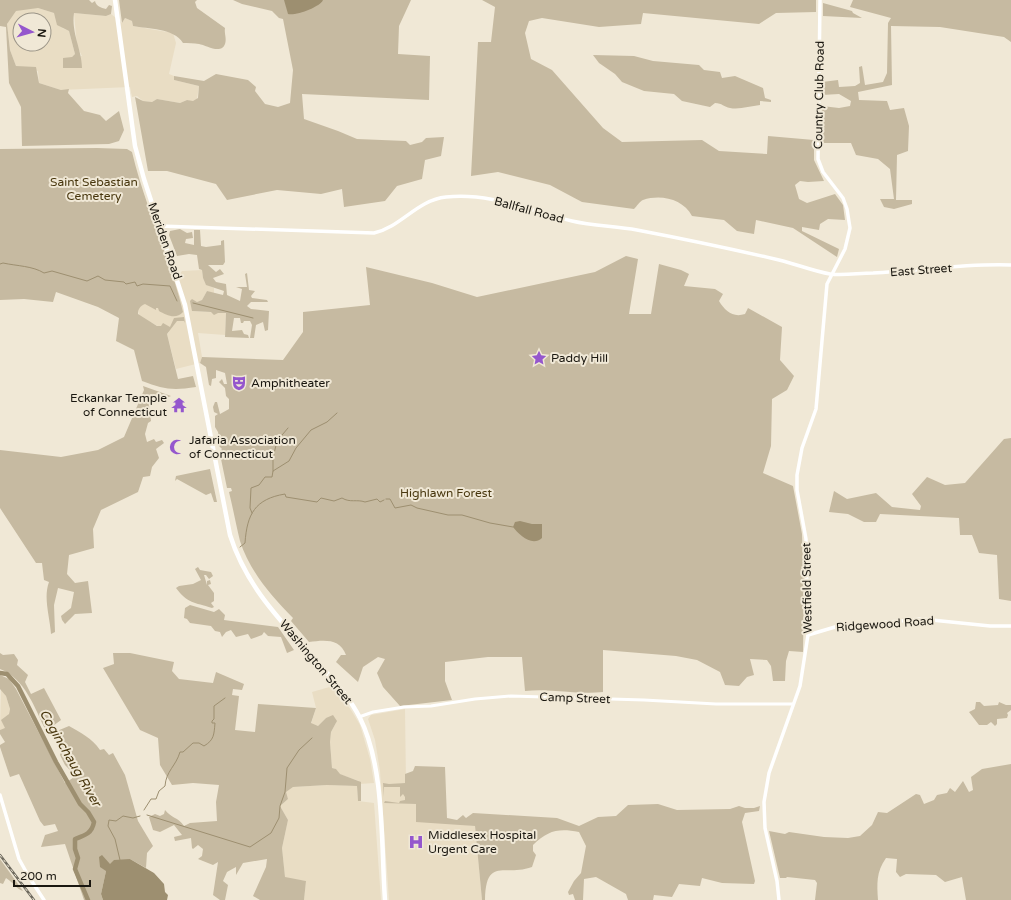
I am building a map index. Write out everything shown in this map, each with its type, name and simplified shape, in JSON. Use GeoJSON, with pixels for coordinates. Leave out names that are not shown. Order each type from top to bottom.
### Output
{"type":"FeatureCollection","features":[{"type":"Feature","properties":{"kind":"highway","name":"Meriden Road"},"geometry":{"type":"LineString","coordinates":[[115,0],[135,146],[144,180],[185,305],[210,436]]}},
{"type":"Feature","properties":{"kind":"highway","name":"Washington Street"},"geometry":{"type":"LineString","coordinates":[[210,436],[227,526],[245,573],[263,600],[346,695],[359,717],[370,741],[377,774],[385,900]]}},
{"type":"Feature","properties":{"kind":"main road","name":"Country Club Road"},"geometry":{"type":"LineString","coordinates":[[820,0],[818,159],[823,172],[843,198],[850,228],[845,248],[831,274]]}},
{"type":"Feature","properties":{"kind":"main road","name":"Ballfall Road"},"geometry":{"type":"LineString","coordinates":[[160,226],[374,233],[384,231],[396,225],[408,214],[438,199],[471,197],[505,201],[570,221],[595,226],[635,230],[751,254],[831,274]]}},
{"type":"Feature","properties":{"kind":"main road","name":"East Street"},"geometry":{"type":"LineString","coordinates":[[831,274],[912,271],[986,265],[1011,265]]}},
{"type":"Feature","properties":{"kind":"main road","name":"Westfield Street"},"geometry":{"type":"LineString","coordinates":[[779,900],[777,881],[765,828],[764,802],[769,773],[802,677],[808,635],[806,539],[797,490],[797,475],[802,448],[816,409],[825,295],[831,274]]}},
{"type":"Feature","properties":{"kind":"main road","name":"Ridgewood Road"},"geometry":{"type":"LineString","coordinates":[[808,635],[835,627],[922,619],[990,626],[1011,626]]}},
{"type":"Feature","properties":{"kind":"main road"},"geometry":{"type":"LineString","coordinates":[[0,795],[23,868],[44,900]]}},
{"type":"Feature","properties":{"kind":"street","name":"Camp Street"},"geometry":{"type":"LineString","coordinates":[[359,717],[373,712],[395,708],[436,705],[475,699],[511,696],[716,704],[793,704]]}},
{"type":"Feature","properties":{"kind":"shaded area"},"geometry":{"type":"Polygon","coordinates":[[[284,0],[323,0],[313,8],[302,12],[288,14],[284,0]]]}},
{"type":"Feature","properties":{"kind":"shaded area"},"geometry":{"type":"Polygon","coordinates":[[[27,8],[38,8],[51,12],[14,12],[27,8]]]}},
{"type":"Feature","properties":{"kind":"shaded area"},"geometry":{"type":"Polygon","coordinates":[[[52,12],[54,13],[62,28],[69,31],[75,54],[72,57],[82,56],[77,46],[74,13],[106,16],[111,14],[122,23],[125,18],[132,21],[133,26],[173,33],[176,43],[169,74],[174,76],[174,80],[199,86],[197,99],[193,102],[187,100],[180,103],[157,99],[152,102],[143,101],[137,96],[132,97],[130,87],[61,90],[39,83],[38,71],[16,66],[10,50],[7,24],[12,16],[12,52],[52,52],[52,12]]]}},
{"type":"Feature","properties":{"kind":"shaded area"},"geometry":{"type":"Polygon","coordinates":[[[202,270],[203,278],[206,284],[214,288],[214,294],[207,291],[202,300],[197,302],[192,300],[192,311],[226,313],[225,335],[198,333],[202,357],[200,363],[176,369],[167,334],[169,332],[139,316],[136,295],[171,286],[182,271],[202,270]]]}},
{"type":"Feature","properties":{"kind":"shaded area"},"geometry":{"type":"Polygon","coordinates":[[[520,521],[532,524],[542,524],[542,538],[530,541],[522,536],[513,527],[515,522],[520,521]]]}},
{"type":"Feature","properties":{"kind":"shaded area"},"geometry":{"type":"Polygon","coordinates":[[[333,686],[360,725],[370,759],[374,783],[360,784],[359,781],[339,774],[336,769],[332,768],[330,742],[331,732],[336,723],[326,718],[318,726],[311,724],[316,708],[312,692],[333,686]]]}},
{"type":"Feature","properties":{"kind":"shaded area"},"geometry":{"type":"Polygon","coordinates":[[[1,688],[6,696],[10,709],[5,729],[0,730],[1,688]]]}},
{"type":"Feature","properties":{"kind":"shaded area"},"geometry":{"type":"Polygon","coordinates":[[[405,709],[406,783],[389,785],[401,787],[406,790],[408,803],[416,804],[457,824],[475,826],[482,900],[389,900],[380,771],[375,740],[368,719],[371,715],[405,709]]]}},
{"type":"Feature","properties":{"kind":"shaded area"},"geometry":{"type":"Polygon","coordinates":[[[327,785],[357,786],[358,801],[374,803],[381,900],[304,900],[306,881],[285,878],[282,848],[288,820],[280,806],[288,799],[285,792],[293,787],[327,785]]]}},
{"type":"Feature","properties":{"kind":"shaded area"},"geometry":{"type":"Polygon","coordinates":[[[102,855],[110,864],[114,860],[130,859],[154,873],[164,884],[165,892],[168,895],[167,900],[103,900],[101,894],[106,871],[100,867],[99,857],[102,855]]]}},
{"type":"Feature","properties":{"kind":"green space"},"geometry":{"type":"Polygon","coordinates":[[[0,0],[89,0],[92,3],[95,1],[104,9],[106,9],[109,5],[112,6],[111,14],[106,16],[74,13],[74,28],[82,61],[82,68],[63,68],[63,58],[72,57],[75,54],[69,31],[57,25],[54,13],[38,8],[16,11],[12,12],[12,17],[7,24],[10,50],[16,66],[36,67],[39,83],[61,90],[69,89],[68,93],[84,111],[100,115],[106,121],[119,111],[124,130],[119,141],[109,144],[22,146],[21,107],[9,83],[6,27],[0,26],[0,0]]]}},
{"type":"Feature","properties":{"kind":"green space"},"geometry":{"type":"Polygon","coordinates":[[[119,0],[197,0],[195,2],[197,8],[225,28],[225,44],[220,49],[217,49],[199,44],[183,43],[174,34],[160,30],[133,26],[132,21],[125,18],[122,23],[119,0]]]}},
{"type":"Feature","properties":{"kind":"green space"},"geometry":{"type":"Polygon","coordinates":[[[233,0],[411,0],[399,26],[398,54],[430,56],[429,100],[302,94],[304,119],[357,139],[406,141],[410,145],[422,142],[426,138],[444,137],[441,156],[425,160],[422,179],[397,186],[385,201],[344,207],[342,189],[321,194],[277,190],[227,200],[216,184],[167,171],[148,171],[135,97],[143,101],[152,102],[157,99],[180,103],[187,100],[193,101],[198,98],[199,86],[174,80],[174,76],[204,81],[216,74],[248,80],[256,87],[255,91],[265,104],[278,107],[290,103],[293,70],[283,19],[279,18],[272,11],[242,4],[233,0]]]}},
{"type":"Feature","properties":{"kind":"green space"},"geometry":{"type":"Polygon","coordinates":[[[482,0],[816,0],[816,12],[776,13],[759,24],[643,13],[641,24],[599,27],[542,18],[529,21],[525,33],[531,59],[552,70],[603,128],[622,142],[702,140],[719,151],[767,154],[768,136],[814,140],[814,160],[824,181],[800,181],[795,185],[799,199],[807,203],[835,194],[843,205],[845,220],[828,219],[820,224],[819,230],[802,227],[802,231],[839,249],[837,257],[793,228],[756,220],[754,234],[737,231],[724,220],[692,216],[683,205],[671,199],[650,198],[640,202],[634,209],[582,202],[550,185],[498,172],[471,176],[478,42],[491,42],[495,7],[482,0]]]}},
{"type":"Feature","properties":{"kind":"green space"},"geometry":{"type":"Polygon","coordinates":[[[853,0],[1011,0],[1011,42],[1004,37],[940,27],[891,26],[892,85],[858,92],[859,100],[887,101],[890,110],[904,108],[909,126],[908,151],[897,155],[896,200],[912,200],[912,204],[894,209],[884,207],[880,199],[894,199],[890,169],[878,159],[856,155],[851,143],[821,143],[822,106],[839,108],[850,106],[851,101],[839,94],[822,95],[822,82],[838,80],[839,87],[855,86],[860,83],[859,67],[862,66],[865,85],[883,82],[887,73],[888,23],[891,18],[850,7],[853,0]]]}},
{"type":"Feature","properties":{"kind":"green space"},"geometry":{"type":"Polygon","coordinates":[[[823,3],[852,11],[862,18],[823,16],[823,3]]]}},
{"type":"Feature","properties":{"kind":"green space"},"geometry":{"type":"Polygon","coordinates":[[[593,55],[634,56],[653,61],[699,65],[704,70],[720,72],[722,78],[735,76],[763,88],[765,98],[771,100],[771,102],[760,101],[760,105],[737,109],[715,103],[710,107],[682,101],[674,94],[644,91],[622,82],[615,74],[599,63],[593,55]]]}},
{"type":"Feature","properties":{"kind":"green space","name":"Saint Sebastian Cemetery"},"geometry":{"type":"Polygon","coordinates":[[[0,149],[127,149],[132,152],[137,172],[178,292],[183,312],[177,316],[171,316],[159,311],[158,308],[156,308],[156,310],[145,304],[140,308],[138,314],[157,326],[161,326],[163,323],[170,327],[174,318],[184,317],[185,323],[184,321],[177,321],[167,334],[178,379],[193,376],[196,387],[180,389],[168,388],[142,381],[134,350],[116,341],[119,318],[98,307],[56,292],[53,302],[24,299],[0,300],[0,149]]]}},
{"type":"Feature","properties":{"kind":"green space"},"geometry":{"type":"Polygon","coordinates":[[[180,229],[187,233],[192,232],[193,238],[186,239],[185,243],[194,245],[194,230],[200,230],[201,246],[206,247],[221,245],[221,241],[224,240],[225,262],[223,265],[208,265],[216,272],[220,269],[224,274],[213,278],[216,282],[226,284],[227,295],[240,301],[242,289],[236,287],[247,287],[245,274],[247,273],[249,290],[255,291],[251,296],[252,298],[267,300],[268,302],[251,302],[247,306],[251,309],[269,311],[268,330],[265,331],[263,322],[256,325],[254,338],[250,338],[252,325],[250,321],[244,321],[241,323],[240,318],[234,318],[232,331],[242,330],[244,334],[248,335],[249,338],[225,337],[226,313],[218,313],[214,315],[211,312],[192,311],[190,301],[192,299],[197,302],[202,300],[207,291],[223,295],[224,291],[206,285],[202,270],[199,269],[197,255],[189,254],[177,256],[169,235],[170,231],[180,229]]]}},
{"type":"Feature","properties":{"kind":"green space","name":"Highlawn Forest"},"geometry":{"type":"Polygon","coordinates":[[[626,256],[638,259],[629,314],[651,314],[659,264],[681,270],[689,274],[684,286],[715,289],[723,294],[719,301],[730,313],[737,315],[745,314],[748,308],[782,327],[780,360],[794,376],[787,390],[772,399],[771,446],[763,473],[793,486],[802,534],[804,588],[803,652],[789,651],[786,661],[785,681],[773,681],[771,666],[767,660],[750,659],[754,675],[747,677],[739,686],[725,685],[720,672],[697,660],[676,656],[603,650],[603,692],[593,693],[544,690],[525,691],[522,657],[488,657],[445,662],[445,681],[452,700],[400,706],[383,687],[377,673],[385,659],[378,657],[363,667],[358,682],[336,662],[341,655],[346,655],[343,649],[331,641],[309,642],[291,621],[293,618],[262,582],[249,562],[240,541],[229,492],[232,491],[231,488],[227,488],[221,459],[223,456],[220,451],[222,449],[218,445],[220,444],[218,432],[215,427],[215,416],[218,414],[214,412],[213,407],[215,402],[217,402],[220,414],[229,409],[229,399],[226,396],[225,388],[219,382],[222,379],[224,384],[227,384],[225,373],[216,370],[216,378],[212,379],[211,386],[209,385],[206,367],[200,363],[202,357],[283,360],[303,332],[303,312],[370,305],[366,267],[432,283],[477,297],[595,272],[626,256]]]}},
{"type":"Feature","properties":{"kind":"green space"},"geometry":{"type":"Polygon","coordinates":[[[143,386],[171,396],[149,405],[151,421],[148,423],[145,434],[147,442],[154,439],[156,442],[162,440],[164,443],[156,449],[159,458],[152,467],[150,476],[143,477],[138,492],[101,510],[93,529],[94,548],[69,555],[67,574],[75,583],[88,581],[92,613],[75,614],[65,624],[61,616],[71,608],[74,592],[58,588],[54,605],[55,632],[51,634],[47,601],[47,588],[49,582],[44,580],[42,563],[36,563],[0,508],[0,450],[61,457],[98,450],[124,437],[144,390],[143,386]]]}},
{"type":"Feature","properties":{"kind":"green space"},"geometry":{"type":"Polygon","coordinates":[[[1011,438],[1011,601],[999,599],[997,555],[979,553],[972,535],[960,535],[959,518],[880,514],[876,522],[864,522],[848,514],[829,512],[834,491],[847,499],[876,493],[892,507],[920,510],[921,506],[912,494],[927,477],[945,485],[965,483],[1004,439],[1011,438]]]}},
{"type":"Feature","properties":{"kind":"green space"},"geometry":{"type":"Polygon","coordinates":[[[210,469],[217,502],[214,502],[211,493],[206,495],[177,479],[175,481],[176,476],[210,469]]]}},
{"type":"Feature","properties":{"kind":"green space"},"geometry":{"type":"Polygon","coordinates":[[[198,567],[200,570],[211,572],[213,576],[209,579],[206,575],[204,575],[207,585],[207,581],[210,580],[211,584],[208,585],[214,593],[214,601],[211,603],[214,607],[212,608],[188,600],[176,588],[179,586],[193,584],[201,580],[195,569],[198,567]]]}},
{"type":"Feature","properties":{"kind":"green space"},"geometry":{"type":"Polygon","coordinates":[[[190,605],[214,612],[219,609],[225,615],[224,620],[278,627],[294,650],[287,653],[281,637],[268,636],[264,632],[262,635],[251,639],[248,634],[236,637],[231,630],[226,632],[222,637],[220,632],[215,631],[211,626],[190,623],[184,618],[185,608],[190,605]]]}},
{"type":"Feature","properties":{"kind":"green space"},"geometry":{"type":"Polygon","coordinates":[[[0,653],[3,655],[14,654],[18,660],[17,665],[28,675],[25,682],[31,694],[44,688],[61,720],[46,731],[23,687],[9,673],[0,669],[0,653]]]}},
{"type":"Feature","properties":{"kind":"green space"},"geometry":{"type":"Polygon","coordinates":[[[113,653],[130,653],[174,662],[172,671],[179,679],[213,683],[216,672],[244,684],[242,690],[233,689],[232,695],[239,696],[235,730],[255,732],[258,704],[316,708],[311,723],[318,726],[326,718],[333,715],[337,721],[331,732],[330,742],[332,768],[336,769],[340,774],[361,782],[361,801],[358,801],[357,786],[327,785],[293,787],[286,792],[288,799],[280,806],[288,820],[282,848],[285,877],[306,881],[304,900],[260,900],[253,896],[266,867],[267,859],[243,863],[236,875],[236,867],[227,872],[223,881],[228,885],[225,900],[220,900],[213,895],[218,862],[213,865],[198,859],[202,856],[203,849],[198,845],[193,849],[191,838],[175,841],[174,837],[182,835],[174,825],[160,832],[153,830],[149,817],[155,814],[160,816],[164,814],[165,810],[184,826],[190,823],[217,821],[216,802],[219,785],[193,783],[172,785],[160,765],[158,738],[140,730],[103,668],[114,664],[113,653]]]}},
{"type":"Feature","properties":{"kind":"green space"},"geometry":{"type":"Polygon","coordinates":[[[0,675],[9,679],[16,689],[65,783],[76,776],[65,765],[60,755],[62,747],[57,731],[69,726],[90,739],[100,750],[104,749],[109,755],[113,753],[125,775],[138,821],[153,846],[147,853],[146,868],[130,859],[106,871],[101,894],[103,900],[84,900],[65,844],[41,847],[45,835],[58,831],[55,824],[44,826],[40,821],[19,774],[10,777],[0,747],[0,745],[5,742],[0,734],[0,730],[5,728],[1,720],[9,714],[10,709],[6,696],[0,689],[0,675]]]}},
{"type":"Feature","properties":{"kind":"green space"},"geometry":{"type":"Polygon","coordinates":[[[976,702],[980,702],[984,706],[998,705],[999,702],[1006,705],[1011,705],[1011,710],[1007,713],[1007,718],[997,719],[997,724],[995,726],[991,722],[987,725],[979,725],[969,712],[975,709],[976,702]]]}},
{"type":"Feature","properties":{"kind":"green space"},"geometry":{"type":"Polygon","coordinates":[[[1011,764],[1011,900],[966,900],[962,877],[945,882],[936,875],[906,874],[900,877],[896,872],[897,859],[886,858],[880,868],[877,883],[878,900],[815,900],[817,883],[815,880],[787,877],[780,878],[769,831],[785,834],[789,832],[824,837],[848,838],[860,836],[872,825],[878,812],[887,813],[916,794],[920,795],[924,804],[934,800],[937,795],[947,793],[950,788],[955,792],[963,781],[969,792],[973,790],[971,777],[982,769],[1011,764]]]}},
{"type":"Feature","properties":{"kind":"green space"},"geometry":{"type":"Polygon","coordinates":[[[415,766],[445,767],[447,818],[457,820],[463,815],[466,818],[473,813],[557,818],[579,826],[598,817],[616,816],[628,805],[658,804],[677,810],[730,809],[739,806],[754,808],[760,806],[759,811],[745,813],[742,822],[755,881],[754,884],[722,883],[702,878],[700,886],[679,884],[672,897],[654,895],[653,900],[628,900],[626,894],[596,877],[584,879],[583,900],[575,900],[573,894],[569,895],[568,892],[574,881],[581,873],[586,846],[579,832],[560,830],[549,833],[533,845],[533,851],[536,855],[532,867],[498,871],[493,873],[486,886],[485,900],[482,900],[475,826],[416,822],[416,804],[384,803],[385,801],[399,803],[400,801],[405,800],[403,794],[400,797],[400,787],[384,787],[384,797],[383,783],[405,783],[405,774],[413,771],[415,766]]]}},
{"type":"Feature","properties":{"kind":"green space"},"geometry":{"type":"Polygon","coordinates":[[[0,859],[23,891],[18,889],[6,878],[3,884],[0,883],[0,859]]]}},
{"type":"Feature","properties":{"kind":"waterway"},"geometry":{"type":"LineString","coordinates":[[0,264],[3,263],[30,268],[44,273],[52,271],[87,281],[98,276],[105,280],[124,282],[126,284],[135,282],[137,286],[143,284],[170,286],[177,301]]}},
{"type":"Feature","properties":{"kind":"waterway"},"geometry":{"type":"LineString","coordinates":[[193,303],[253,318]]}},
{"type":"Feature","properties":{"kind":"waterway"},"geometry":{"type":"LineString","coordinates":[[252,513],[250,508],[251,488],[259,485],[265,477],[272,477],[273,471],[289,461],[296,448],[311,430],[327,422],[337,413]]}},
{"type":"Feature","properties":{"kind":"waterway"},"geometry":{"type":"LineString","coordinates":[[273,471],[273,458],[277,441],[288,428]]}},
{"type":"Feature","properties":{"kind":"waterway"},"geometry":{"type":"LineString","coordinates":[[240,547],[245,543],[248,524],[254,510],[260,504],[275,496],[285,494],[286,497],[317,502],[321,498],[334,501],[342,498],[365,502],[377,499],[380,502],[384,500]]}},
{"type":"Feature","properties":{"kind":"waterway"},"geometry":{"type":"LineString","coordinates":[[386,499],[390,499],[395,508],[411,505],[417,508],[448,515],[462,515],[490,523],[513,527]]}},
{"type":"Feature","properties":{"kind":"waterway","name":"Coginchaug River"},"geometry":{"type":"LineString","coordinates":[[0,673],[7,674],[18,686],[56,762],[80,804],[88,812],[94,822],[92,829],[88,833],[75,839],[75,849],[78,858],[75,869],[88,900]]}},
{"type":"Feature","properties":{"kind":"waterway"},"geometry":{"type":"LineString","coordinates":[[144,810],[151,799],[156,799],[159,791],[165,786],[167,776],[180,752],[183,752],[193,743],[199,743],[204,746],[212,739],[215,723],[212,723],[214,719],[214,706],[225,698]]}},
{"type":"Feature","properties":{"kind":"waterway"},"geometry":{"type":"LineString","coordinates":[[147,815],[250,847],[271,833],[279,818],[280,806],[285,792],[287,768],[299,750],[312,738]]}},
{"type":"Feature","properties":{"kind":"waterway"},"geometry":{"type":"LineString","coordinates":[[120,860],[115,839],[108,826],[109,820],[116,821],[123,816],[133,818],[140,816]]}},
{"type":"Feature","properties":{"kind":"railway"},"geometry":{"type":"LineString","coordinates":[[0,855],[34,900]]}},
{"type":"Feature","properties":{"kind":"place","name":"Paddy Hill"},"geometry":{"type":"Point","coordinates":[539,358]}},
{"type":"Feature","properties":{"kind":"place","name":"Amphitheater"},"geometry":{"type":"Point","coordinates":[239,383]}},
{"type":"Feature","properties":{"kind":"place","name":"Eckankar Temple of Connecticut"},"geometry":{"type":"Point","coordinates":[179,405]}},
{"type":"Feature","properties":{"kind":"place","name":"Jafaria Association of Connecticut"},"geometry":{"type":"Point","coordinates":[177,447]}},
{"type":"Feature","properties":{"kind":"place","name":"Middlesex Hospital Urgent Care"},"geometry":{"type":"Point","coordinates":[416,842]}}]}
